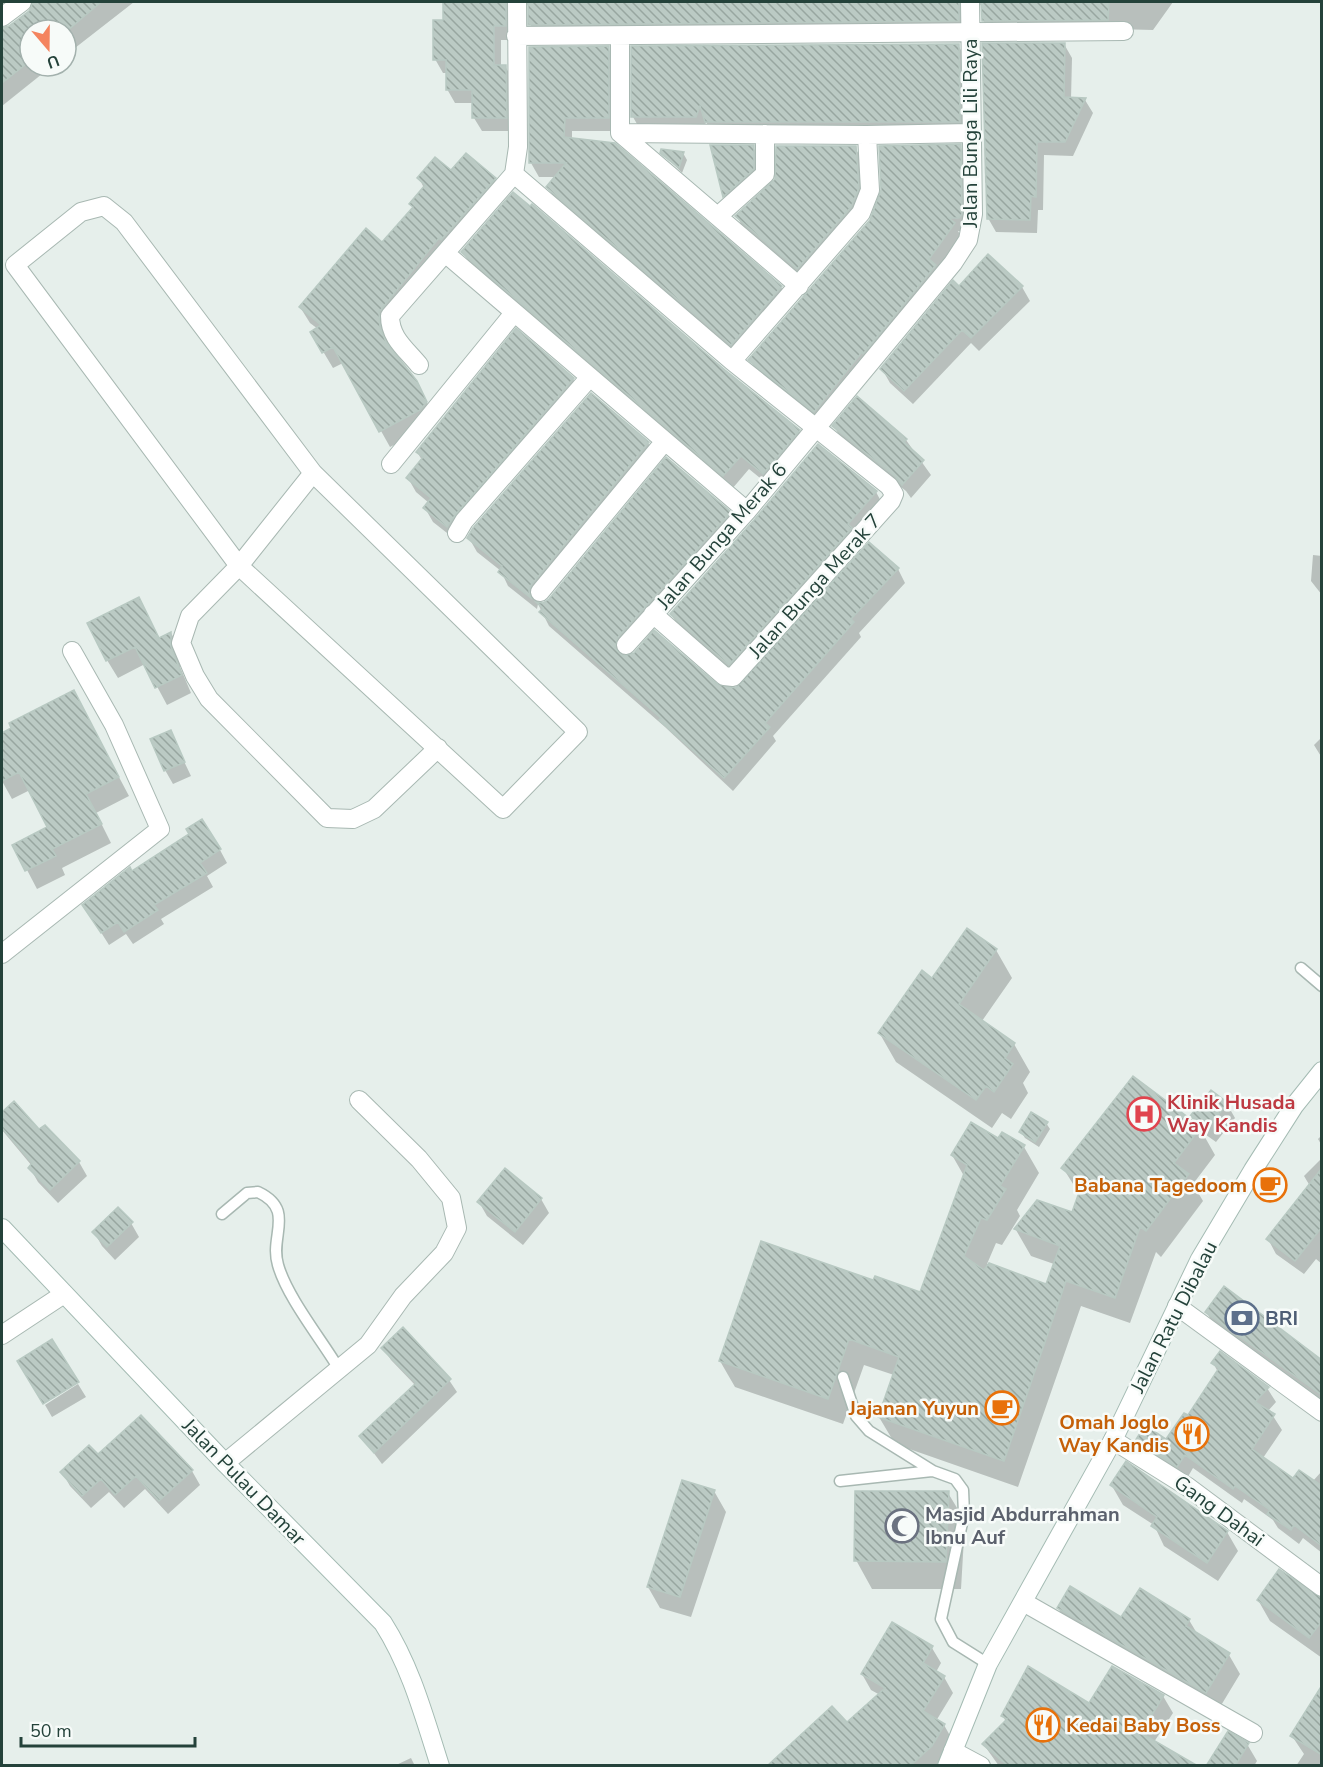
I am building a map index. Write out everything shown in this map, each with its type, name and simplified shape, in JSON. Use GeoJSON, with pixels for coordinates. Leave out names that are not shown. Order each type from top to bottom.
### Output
{"type":"FeatureCollection","features":[{"type":"Feature","properties":{"kind":"street"},"geometry":{"type":"LineString","coordinates":[[2,17],[22,2]]}},
{"type":"Feature","properties":{"kind":"street"},"geometry":{"type":"LineString","coordinates":[[419,365],[399,343],[390,327],[390,316],[514,174],[518,147],[517,2]]}},
{"type":"Feature","properties":{"kind":"street","name":"Jalan Bunga Lili Raya"},"geometry":{"type":"LineString","coordinates":[[816,426],[953,263],[968,240],[972,214],[970,2]]}},
{"type":"Feature","properties":{"kind":"street"},"geometry":{"type":"LineString","coordinates":[[516,36],[1124,31]]}},
{"type":"Feature","properties":{"kind":"street"},"geometry":{"type":"LineString","coordinates":[[620,36],[620,133],[800,285]]}},
{"type":"Feature","properties":{"kind":"street"},"geometry":{"type":"LineString","coordinates":[[620,133],[867,135],[971,133]]}},
{"type":"Feature","properties":{"kind":"street"},"geometry":{"type":"LineString","coordinates":[[718,216],[765,174],[765,134]]}},
{"type":"Feature","properties":{"kind":"street"},"geometry":{"type":"LineString","coordinates":[[732,362],[861,213],[868,199],[871,179],[867,135]]}},
{"type":"Feature","properties":{"kind":"street"},"geometry":{"type":"LineString","coordinates":[[514,174],[732,362],[816,426]]}},
{"type":"Feature","properties":{"kind":"street"},"geometry":{"type":"LineString","coordinates":[[104,206],[124,222],[312,473],[578,732],[503,809],[239,566],[8,271],[81,212],[104,206]]}},
{"type":"Feature","properties":{"kind":"street"},"geometry":{"type":"LineString","coordinates":[[445,253],[747,511]]}},
{"type":"Feature","properties":{"kind":"street"},"geometry":{"type":"LineString","coordinates":[[392,464],[514,313]]}},
{"type":"Feature","properties":{"kind":"street"},"geometry":{"type":"LineString","coordinates":[[457,533],[464,521],[590,377]]}},
{"type":"Feature","properties":{"kind":"street","name":"Jalan Bunga Merak 6"},"geometry":{"type":"LineString","coordinates":[[626,645],[747,511],[816,426]]}},
{"type":"Feature","properties":{"kind":"street","name":"Jalan Bunga Merak 7"},"geometry":{"type":"LineString","coordinates":[[653,614],[724,676],[733,677],[891,501],[894,494],[889,486],[816,426]]}},
{"type":"Feature","properties":{"kind":"street"},"geometry":{"type":"LineString","coordinates":[[540,592],[665,441]]}},
{"type":"Feature","properties":{"kind":"street"},"geometry":{"type":"LineString","coordinates":[[312,473],[239,566],[190,616],[181,643],[195,675],[209,699],[327,818],[353,819],[374,809],[438,748]]}},
{"type":"Feature","properties":{"kind":"street"},"geometry":{"type":"LineString","coordinates":[[2,954],[160,829],[114,725],[72,651]]}},
{"type":"Feature","properties":{"kind":"street","name":"Jalan Ratu Dibalau"},"geometry":{"type":"LineString","coordinates":[[950,1758],[988,1664],[1025,1603],[1113,1440],[1200,1259],[1294,1106],[1322,1071]]}},
{"type":"Feature","properties":{"kind":"street"},"geometry":{"type":"LineString","coordinates":[[225,1463],[313,1393],[380,1332],[403,1296],[444,1253],[457,1228],[451,1198],[419,1159],[359,1100]]}},
{"type":"Feature","properties":{"kind":"street","name":"Jalan Pulau Damar"},"geometry":{"type":"LineString","coordinates":[[2,1228],[225,1463],[383,1623],[398,1647],[411,1676],[440,1766]]}},
{"type":"Feature","properties":{"kind":"street"},"geometry":{"type":"LineString","coordinates":[[2,1335],[64,1294]]}},
{"type":"Feature","properties":{"kind":"street"},"geometry":{"type":"LineString","coordinates":[[1177,1306],[1322,1412]]}},
{"type":"Feature","properties":{"kind":"street","name":"Gang Dahai"},"geometry":{"type":"LineString","coordinates":[[1113,1440],[1188,1487],[1322,1587]]}},
{"type":"Feature","properties":{"kind":"street"},"geometry":{"type":"LineString","coordinates":[[1025,1603],[1253,1733]]}},
{"type":"Feature","properties":{"kind":"street"},"geometry":{"type":"LineString","coordinates":[[950,1758],[981,1766]]}},
{"type":"Feature","properties":{"kind":"lane"},"geometry":{"type":"LineString","coordinates":[[1301,968],[1322,986]]}},
{"type":"Feature","properties":{"kind":"lane"},"geometry":{"type":"LineString","coordinates":[[222,1214],[248,1193],[258,1192],[276,1205],[279,1215],[277,1264],[291,1295],[339,1369]]}},
{"type":"Feature","properties":{"kind":"lane"},"geometry":{"type":"LineString","coordinates":[[843,1377],[856,1416],[869,1431],[933,1471],[955,1479],[964,1496],[964,1514],[941,1619],[953,1642],[988,1664]]}},
{"type":"Feature","properties":{"kind":"lane"},"geometry":{"type":"LineString","coordinates":[[840,1481],[933,1471]]}},
{"type":"Feature","properties":{"kind":"building"},"geometry":{"type":"Polygon","coordinates":[[[33,2],[101,2],[78,22],[78,18],[20,18],[29,11],[33,2]]]}},
{"type":"Feature","properties":{"kind":"building"},"geometry":{"type":"Polygon","coordinates":[[[443,2],[506,2],[506,26],[494,26],[494,65],[506,65],[507,118],[472,118],[472,90],[446,90],[446,60],[433,60],[433,20],[443,20],[443,2]]]}},
{"type":"Feature","properties":{"kind":"building"},"geometry":{"type":"Polygon","coordinates":[[[528,2],[959,2],[959,21],[528,25],[528,2]]]}},
{"type":"Feature","properties":{"kind":"building"},"geometry":{"type":"Polygon","coordinates":[[[981,2],[1109,2],[1108,20],[982,21],[981,2]]]}},
{"type":"Feature","properties":{"kind":"building"},"geometry":{"type":"Polygon","coordinates":[[[18,19],[18,70],[2,83],[2,28],[18,19]]]}},
{"type":"Feature","properties":{"kind":"building"},"geometry":{"type":"Polygon","coordinates":[[[982,43],[1065,43],[1064,97],[1086,98],[1065,142],[1037,142],[1036,197],[1031,196],[1030,220],[987,219],[982,43]]]}},
{"type":"Feature","properties":{"kind":"building"},"geometry":{"type":"Polygon","coordinates":[[[959,44],[960,122],[705,122],[700,106],[696,117],[631,117],[631,46],[959,44]]]}},
{"type":"Feature","properties":{"kind":"building"},"geometry":{"type":"Polygon","coordinates":[[[609,46],[609,118],[565,118],[564,137],[615,143],[782,286],[731,345],[546,187],[566,163],[529,163],[529,47],[609,46]]]}},
{"type":"Feature","properties":{"kind":"building"},"geometry":{"type":"Polygon","coordinates":[[[961,144],[962,214],[959,218],[949,218],[955,223],[929,259],[936,265],[814,412],[748,360],[870,220],[881,190],[879,146],[961,144]]]}},
{"type":"Feature","properties":{"kind":"building"},"geometry":{"type":"Polygon","coordinates":[[[710,145],[754,145],[754,169],[723,197],[710,145]]]}},
{"type":"Feature","properties":{"kind":"building"},"geometry":{"type":"Polygon","coordinates":[[[776,146],[856,146],[859,188],[851,207],[797,269],[735,216],[775,179],[776,146]]]}},
{"type":"Feature","properties":{"kind":"building"},"geometry":{"type":"Polygon","coordinates":[[[661,149],[684,152],[679,168],[660,153],[661,149]]]}},
{"type":"Feature","properties":{"kind":"building"},"geometry":{"type":"Polygon","coordinates":[[[466,153],[496,178],[441,240],[439,238],[379,312],[380,327],[386,342],[417,381],[427,402],[420,410],[379,432],[333,347],[322,353],[310,332],[321,325],[299,307],[366,228],[382,242],[413,207],[409,204],[425,185],[417,178],[435,157],[451,170],[466,153]]]}},
{"type":"Feature","properties":{"kind":"building"},"geometry":{"type":"Polygon","coordinates":[[[513,192],[530,206],[532,204],[725,370],[800,430],[763,474],[741,456],[723,476],[461,252],[513,192]]]}},
{"type":"Feature","properties":{"kind":"building"},"geometry":{"type":"Polygon","coordinates":[[[988,254],[1023,286],[971,338],[962,330],[904,391],[880,369],[953,280],[959,286],[988,254]]]}},
{"type":"Feature","properties":{"kind":"building"},"geometry":{"type":"Polygon","coordinates":[[[516,328],[574,378],[447,527],[423,508],[431,498],[406,478],[423,457],[416,452],[516,328]]]}},
{"type":"Feature","properties":{"kind":"building"},"geometry":{"type":"Polygon","coordinates":[[[591,393],[649,442],[531,585],[529,591],[531,598],[498,572],[502,566],[467,538],[473,528],[591,393]]]}},
{"type":"Feature","properties":{"kind":"building"},"geometry":{"type":"Polygon","coordinates":[[[857,396],[907,439],[904,442],[924,460],[902,485],[896,477],[832,426],[857,396]]]}},
{"type":"Feature","properties":{"kind":"building"},"geometry":{"type":"Polygon","coordinates":[[[818,444],[877,491],[848,524],[852,528],[729,665],[670,614],[818,444]]]}},
{"type":"Feature","properties":{"kind":"building"},"geometry":{"type":"Polygon","coordinates":[[[666,457],[731,512],[618,637],[615,648],[623,656],[634,653],[654,630],[717,684],[736,688],[869,542],[899,568],[851,619],[854,622],[765,723],[770,727],[724,778],[659,720],[661,718],[539,612],[543,608],[536,602],[543,603],[549,599],[666,457]]]}},
{"type":"Feature","properties":{"kind":"building"},"geometry":{"type":"Polygon","coordinates":[[[139,597],[159,638],[171,632],[171,647],[182,675],[155,688],[135,647],[106,661],[87,623],[139,597]]]}},
{"type":"Feature","properties":{"kind":"building"},"geometry":{"type":"Polygon","coordinates":[[[74,690],[119,777],[86,794],[102,824],[52,849],[56,856],[25,871],[12,845],[47,827],[19,772],[2,781],[2,733],[11,728],[9,723],[74,690]]]}},
{"type":"Feature","properties":{"kind":"building"},"geometry":{"type":"Polygon","coordinates":[[[171,730],[185,762],[164,771],[150,739],[171,730]]]}},
{"type":"Feature","properties":{"kind":"building"},"geometry":{"type":"Polygon","coordinates":[[[202,819],[221,849],[200,863],[207,873],[154,905],[158,910],[124,932],[118,922],[101,933],[82,905],[130,867],[132,871],[189,834],[186,829],[202,819]]]}},
{"type":"Feature","properties":{"kind":"building"},"geometry":{"type":"Polygon","coordinates":[[[967,928],[997,949],[959,1004],[1015,1043],[1005,1058],[1013,1064],[994,1092],[986,1086],[976,1100],[878,1033],[922,970],[932,978],[967,928]]]}},
{"type":"Feature","properties":{"kind":"building"},"geometry":{"type":"Polygon","coordinates":[[[1133,1076],[1201,1127],[1174,1163],[1189,1174],[1146,1231],[1140,1227],[1115,1298],[1066,1281],[1004,1461],[878,1417],[899,1357],[849,1339],[828,1399],[719,1361],[761,1241],[873,1280],[875,1276],[920,1292],[967,1165],[951,1155],[971,1122],[998,1138],[1002,1132],[1025,1145],[1000,1186],[1006,1189],[987,1220],[981,1218],[964,1256],[984,1270],[989,1263],[1046,1284],[1060,1246],[1014,1229],[1037,1200],[1072,1212],[1082,1184],[1061,1168],[1133,1076]]]}},
{"type":"Feature","properties":{"kind":"building"},"geometry":{"type":"Polygon","coordinates":[[[1211,1090],[1228,1103],[1207,1129],[1190,1116],[1211,1090]]]}},
{"type":"Feature","properties":{"kind":"building"},"geometry":{"type":"Polygon","coordinates":[[[14,1101],[39,1129],[45,1125],[80,1161],[50,1190],[28,1168],[32,1163],[2,1128],[2,1112],[14,1101]]]}},
{"type":"Feature","properties":{"kind":"building"},"geometry":{"type":"Polygon","coordinates":[[[1031,1112],[1048,1122],[1035,1142],[1019,1132],[1031,1112]]]}},
{"type":"Feature","properties":{"kind":"building"},"geometry":{"type":"Polygon","coordinates":[[[505,1168],[542,1198],[515,1232],[477,1202],[505,1168]]]}},
{"type":"Feature","properties":{"kind":"building"},"geometry":{"type":"Polygon","coordinates":[[[1322,1168],[1322,1227],[1295,1261],[1266,1239],[1322,1168]]]}},
{"type":"Feature","properties":{"kind":"building"},"geometry":{"type":"Polygon","coordinates":[[[118,1207],[133,1222],[107,1247],[92,1232],[118,1207]]]}},
{"type":"Feature","properties":{"kind":"building"},"geometry":{"type":"Polygon","coordinates":[[[1224,1286],[1322,1360],[1322,1395],[1205,1312],[1224,1286]]]}},
{"type":"Feature","properties":{"kind":"building"},"geometry":{"type":"Polygon","coordinates":[[[403,1327],[451,1379],[374,1453],[359,1436],[416,1383],[381,1348],[403,1327]]]}},
{"type":"Feature","properties":{"kind":"building"},"geometry":{"type":"Polygon","coordinates":[[[52,1339],[79,1382],[43,1404],[17,1361],[52,1339]]]}},
{"type":"Feature","properties":{"kind":"building"},"geometry":{"type":"Polygon","coordinates":[[[1220,1351],[1269,1387],[1255,1402],[1275,1414],[1252,1449],[1293,1478],[1299,1470],[1322,1486],[1322,1546],[1294,1525],[1291,1530],[1267,1514],[1270,1510],[1235,1486],[1233,1489],[1185,1455],[1177,1467],[1135,1441],[1145,1425],[1166,1439],[1184,1413],[1188,1415],[1219,1368],[1211,1363],[1220,1351]]]}},
{"type":"Feature","properties":{"kind":"building"},"geometry":{"type":"Polygon","coordinates":[[[141,1415],[193,1470],[159,1501],[136,1476],[115,1495],[101,1479],[82,1496],[60,1472],[89,1445],[98,1454],[141,1415]]]}},
{"type":"Feature","properties":{"kind":"building"},"geometry":{"type":"Polygon","coordinates":[[[1126,1461],[1228,1531],[1207,1563],[1151,1526],[1157,1517],[1110,1485],[1126,1461]]]}},
{"type":"Feature","properties":{"kind":"building"},"geometry":{"type":"Polygon","coordinates":[[[682,1480],[715,1490],[680,1597],[647,1587],[682,1480]]]}},
{"type":"Feature","properties":{"kind":"building","name":"Masjid Abdurrahman Ibnu Auf"},"geometry":{"type":"Polygon","coordinates":[[[855,1491],[949,1491],[946,1562],[854,1561],[855,1491]]]}},
{"type":"Feature","properties":{"kind":"building"},"geometry":{"type":"Polygon","coordinates":[[[1279,1569],[1322,1598],[1322,1621],[1309,1638],[1257,1600],[1279,1569]]]}},
{"type":"Feature","properties":{"kind":"building"},"geometry":{"type":"Polygon","coordinates":[[[1070,1586],[1121,1617],[1140,1588],[1190,1619],[1186,1626],[1230,1653],[1206,1693],[1057,1608],[1070,1586]]]}},
{"type":"Feature","properties":{"kind":"building"},"geometry":{"type":"Polygon","coordinates":[[[892,1622],[933,1646],[923,1663],[945,1676],[923,1711],[945,1724],[932,1746],[910,1766],[767,1766],[832,1706],[847,1722],[885,1688],[861,1674],[892,1622]]]}},
{"type":"Feature","properties":{"kind":"building"},"geometry":{"type":"Polygon","coordinates":[[[1028,1666],[1089,1703],[1112,1666],[1164,1695],[1141,1733],[1198,1766],[1008,1766],[982,1744],[1007,1719],[1001,1716],[1028,1666]]]}},
{"type":"Feature","properties":{"kind":"building"},"geometry":{"type":"Polygon","coordinates":[[[1322,1685],[1322,1755],[1290,1736],[1322,1685]]]}},
{"type":"Feature","properties":{"kind":"building"},"geometry":{"type":"Polygon","coordinates":[[[1228,1731],[1249,1743],[1235,1766],[1206,1766],[1228,1731]]]}},
{"type":"Feature","properties":{"kind":"place","name":"Klinik Husada Way Kandis"},"geometry":{"type":"Point","coordinates":[1144,1114]}},
{"type":"Feature","properties":{"kind":"place","name":"Babana Tagedoom"},"geometry":{"type":"Point","coordinates":[1270,1185]}},
{"type":"Feature","properties":{"kind":"place","name":"BRI"},"geometry":{"type":"Point","coordinates":[1242,1318]}},
{"type":"Feature","properties":{"kind":"place","name":"Jajanan Yuyun"},"geometry":{"type":"Point","coordinates":[1002,1408]}},
{"type":"Feature","properties":{"kind":"place","name":"Omah Joglo Way Kandis"},"geometry":{"type":"Point","coordinates":[1192,1434]}},
{"type":"Feature","properties":{"kind":"place","name":"Masjid Abdurrahman Ibnu Auf"},"geometry":{"type":"Point","coordinates":[902,1526]}},
{"type":"Feature","properties":{"kind":"place","name":"Kedai Baby Boss"},"geometry":{"type":"Point","coordinates":[1043,1725]}}]}
